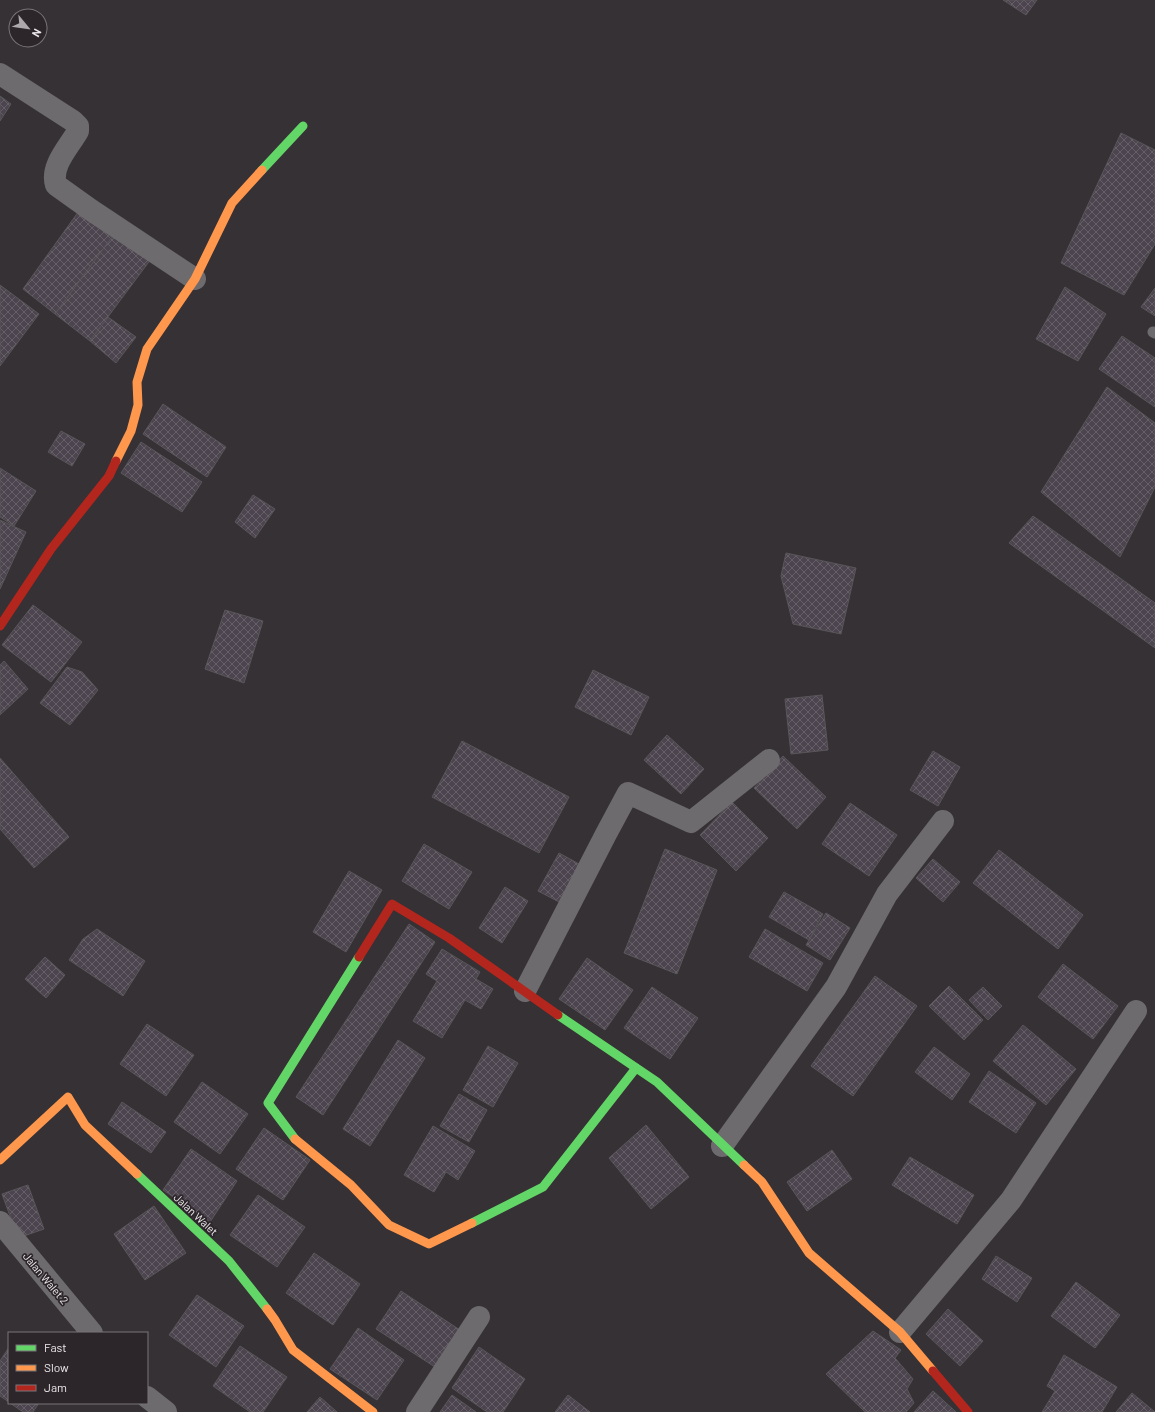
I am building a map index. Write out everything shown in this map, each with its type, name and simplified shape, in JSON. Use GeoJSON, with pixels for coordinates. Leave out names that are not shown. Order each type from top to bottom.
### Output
{"type":"FeatureCollection","features":[{"type":"Feature","properties":{"kind":"street"},"geometry":{"type":"LineString","coordinates":[[0,74],[73,121],[78,126],[78,131],[58,162],[54,179],[56,185],[195,279]]}},
{"type":"Feature","properties":{"kind":"street"},"geometry":{"type":"LineString","coordinates":[[0,626],[51,549],[109,476],[131,431],[138,405],[137,382],[147,349],[195,279],[232,203],[303,126]]}},
{"type":"Feature","properties":{"kind":"street"},"geometry":{"type":"LineString","coordinates":[[525,991],[628,793],[691,822],[769,760]]}},
{"type":"Feature","properties":{"kind":"street"},"geometry":{"type":"LineString","coordinates":[[722,1146],[836,987],[887,894],[943,821]]}},
{"type":"Feature","properties":{"kind":"street"},"geometry":{"type":"LineString","coordinates":[[636,1068],[543,1187],[429,1244],[389,1225],[351,1185],[294,1138],[268,1103],[392,904],[449,938],[657,1082],[722,1146],[762,1182],[809,1253],[900,1332],[968,1412]]}},
{"type":"Feature","properties":{"kind":"street"},"geometry":{"type":"LineString","coordinates":[[900,1332],[1011,1200],[1136,1010]]}},
{"type":"Feature","properties":{"kind":"street","name":"Jalan Walet"},"geometry":{"type":"LineString","coordinates":[[0,1160],[68,1097],[85,1125],[229,1261],[275,1320],[293,1350],[373,1412]]}},
{"type":"Feature","properties":{"kind":"street","name":"Jalan Walet 2"},"geometry":{"type":"LineString","coordinates":[[0,1222],[91,1332]]}},
{"type":"Feature","properties":{"kind":"street"},"geometry":{"type":"LineString","coordinates":[[417,1412],[479,1317]]}},
{"type":"Feature","properties":{"kind":"street"},"geometry":{"type":"LineString","coordinates":[[148,1398],[166,1412]]}},
{"type":"Feature","properties":{"kind":"building"},"geometry":{"type":"Polygon","coordinates":[[[1003,0],[1037,0],[1026,15],[1003,0]]]}},
{"type":"Feature","properties":{"kind":"building"},"geometry":{"type":"Polygon","coordinates":[[[0,96],[11,104],[0,121],[0,96]]]}},
{"type":"Feature","properties":{"kind":"building"},"geometry":{"type":"Polygon","coordinates":[[[1121,133],[1155,150],[1155,244],[1124,295],[1061,263],[1121,133]]]}},
{"type":"Feature","properties":{"kind":"building"},"geometry":{"type":"Polygon","coordinates":[[[81,208],[115,233],[55,314],[23,289],[81,208]]]}},
{"type":"Feature","properties":{"kind":"building"},"geometry":{"type":"Polygon","coordinates":[[[115,233],[151,259],[90,341],[55,314],[115,233]]]}},
{"type":"Feature","properties":{"kind":"building"},"geometry":{"type":"Polygon","coordinates":[[[0,285],[39,314],[0,366],[0,285]]]}},
{"type":"Feature","properties":{"kind":"building"},"geometry":{"type":"Polygon","coordinates":[[[1065,287],[1106,314],[1078,361],[1036,339],[1065,287]]]}},
{"type":"Feature","properties":{"kind":"building"},"geometry":{"type":"Polygon","coordinates":[[[1155,288],[1155,316],[1141,307],[1155,288]]]}},
{"type":"Feature","properties":{"kind":"building"},"geometry":{"type":"Polygon","coordinates":[[[108,317],[136,337],[116,363],[90,341],[108,317]]]}},
{"type":"Feature","properties":{"kind":"building"},"geometry":{"type":"Polygon","coordinates":[[[1122,336],[1155,358],[1155,407],[1099,369],[1122,336]]]}},
{"type":"Feature","properties":{"kind":"building"},"geometry":{"type":"Polygon","coordinates":[[[1107,387],[1155,423],[1155,487],[1120,557],[1041,492],[1107,387]]]}},
{"type":"Feature","properties":{"kind":"building"},"geometry":{"type":"Polygon","coordinates":[[[163,404],[226,447],[207,477],[143,434],[163,404]]]}},
{"type":"Feature","properties":{"kind":"building"},"geometry":{"type":"Polygon","coordinates":[[[61,431],[85,444],[72,466],[48,452],[61,431]]]}},
{"type":"Feature","properties":{"kind":"building"},"geometry":{"type":"Polygon","coordinates":[[[141,442],[202,482],[182,512],[121,473],[141,442]]]}},
{"type":"Feature","properties":{"kind":"building"},"geometry":{"type":"Polygon","coordinates":[[[0,468],[36,491],[14,526],[0,517],[0,468]]]}},
{"type":"Feature","properties":{"kind":"building"},"geometry":{"type":"Polygon","coordinates":[[[253,495],[275,509],[255,538],[235,522],[253,495]]]}},
{"type":"Feature","properties":{"kind":"building"},"geometry":{"type":"Polygon","coordinates":[[[1033,516],[1155,603],[1155,648],[1009,543],[1033,516]]]}},
{"type":"Feature","properties":{"kind":"building"},"geometry":{"type":"Polygon","coordinates":[[[0,520],[26,532],[0,589],[0,520]]]}},
{"type":"Feature","properties":{"kind":"building"},"geometry":{"type":"Polygon","coordinates":[[[786,553],[856,568],[841,634],[793,624],[781,576],[786,553]]]}},
{"type":"Feature","properties":{"kind":"building"},"geometry":{"type":"Polygon","coordinates":[[[33,605],[82,642],[51,682],[2,645],[33,605]]]}},
{"type":"Feature","properties":{"kind":"building"},"geometry":{"type":"Polygon","coordinates":[[[225,610],[263,621],[244,683],[205,669],[225,610]]]}},
{"type":"Feature","properties":{"kind":"building"},"geometry":{"type":"Polygon","coordinates":[[[4,661],[28,689],[0,715],[0,665],[4,661]]]}},
{"type":"Feature","properties":{"kind":"building"},"geometry":{"type":"Polygon","coordinates":[[[67,667],[82,672],[98,690],[70,725],[40,703],[67,667]]]}},
{"type":"Feature","properties":{"kind":"building"},"geometry":{"type":"Polygon","coordinates":[[[593,670],[649,697],[631,735],[575,707],[593,670]]]}},
{"type":"Feature","properties":{"kind":"building"},"geometry":{"type":"Polygon","coordinates":[[[822,695],[828,750],[791,754],[785,699],[822,695]]]}},
{"type":"Feature","properties":{"kind":"building"},"geometry":{"type":"Polygon","coordinates":[[[667,735],[704,769],[681,794],[644,760],[667,735]]]}},
{"type":"Feature","properties":{"kind":"building"},"geometry":{"type":"Polygon","coordinates":[[[462,741],[569,797],[539,853],[432,797],[462,741]]]}},
{"type":"Feature","properties":{"kind":"building"},"geometry":{"type":"Polygon","coordinates":[[[933,751],[960,767],[938,806],[910,790],[933,751]]]}},
{"type":"Feature","properties":{"kind":"building"},"geometry":{"type":"Polygon","coordinates":[[[783,756],[826,797],[797,829],[754,788],[783,756]]]}},
{"type":"Feature","properties":{"kind":"building"},"geometry":{"type":"Polygon","coordinates":[[[0,758],[69,837],[34,868],[0,829],[0,758]]]}},
{"type":"Feature","properties":{"kind":"building"},"geometry":{"type":"Polygon","coordinates":[[[732,802],[768,838],[736,871],[700,835],[732,802]]]}},
{"type":"Feature","properties":{"kind":"building"},"geometry":{"type":"Polygon","coordinates":[[[850,803],[897,835],[869,876],[822,844],[850,803]]]}},
{"type":"Feature","properties":{"kind":"building"},"geometry":{"type":"Polygon","coordinates":[[[424,844],[472,872],[449,909],[402,881],[424,844]]]}},
{"type":"Feature","properties":{"kind":"building"},"geometry":{"type":"Polygon","coordinates":[[[665,849],[717,870],[677,974],[624,953],[665,849]]]}},
{"type":"Feature","properties":{"kind":"building"},"geometry":{"type":"Polygon","coordinates":[[[999,850],[1083,915],[1058,949],[973,883],[999,850]]]}},
{"type":"Feature","properties":{"kind":"building"},"geometry":{"type":"Polygon","coordinates":[[[559,853],[581,865],[561,903],[538,891],[559,853]]]}},
{"type":"Feature","properties":{"kind":"building"},"geometry":{"type":"Polygon","coordinates":[[[933,859],[960,882],[943,902],[916,878],[933,859]]]}},
{"type":"Feature","properties":{"kind":"building"},"geometry":{"type":"Polygon","coordinates":[[[349,871],[382,890],[346,952],[313,932],[349,871]]]}},
{"type":"Feature","properties":{"kind":"building"},"geometry":{"type":"Polygon","coordinates":[[[505,887],[528,901],[502,943],[479,928],[505,887]]]}},
{"type":"Feature","properties":{"kind":"building"},"geometry":{"type":"Polygon","coordinates":[[[784,892],[823,914],[809,940],[769,917],[784,892]]]}},
{"type":"Feature","properties":{"kind":"building"},"geometry":{"type":"Polygon","coordinates":[[[826,913],[850,928],[830,960],[806,945],[826,913]]]}},
{"type":"Feature","properties":{"kind":"building"},"geometry":{"type":"Polygon","coordinates":[[[409,924],[435,942],[323,1115],[296,1097],[409,924]]]}},
{"type":"Feature","properties":{"kind":"building"},"geometry":{"type":"Polygon","coordinates":[[[97,929],[145,961],[123,996],[69,960],[83,939],[97,929]]]}},
{"type":"Feature","properties":{"kind":"building"},"geometry":{"type":"Polygon","coordinates":[[[765,929],[823,963],[807,991],[749,957],[765,929]]]}},
{"type":"Feature","properties":{"kind":"building"},"geometry":{"type":"Polygon","coordinates":[[[442,949],[480,972],[476,979],[493,989],[481,1009],[465,1000],[442,1038],[413,1021],[437,981],[426,974],[442,949]]]}},
{"type":"Feature","properties":{"kind":"building"},"geometry":{"type":"Polygon","coordinates":[[[45,957],[65,975],[46,998],[25,979],[45,957]]]}},
{"type":"Feature","properties":{"kind":"building"},"geometry":{"type":"Polygon","coordinates":[[[587,958],[633,990],[605,1030],[559,999],[587,958]]]}},
{"type":"Feature","properties":{"kind":"building"},"geometry":{"type":"Polygon","coordinates":[[[1063,964],[1118,1006],[1093,1039],[1038,997],[1063,964]]]}},
{"type":"Feature","properties":{"kind":"building"},"geometry":{"type":"Polygon","coordinates":[[[875,976],[917,1006],[853,1096],[811,1066],[875,976]]]}},
{"type":"Feature","properties":{"kind":"building"},"geometry":{"type":"Polygon","coordinates":[[[949,986],[983,1020],[964,1040],[929,1006],[949,986]]]}},
{"type":"Feature","properties":{"kind":"building"},"geometry":{"type":"Polygon","coordinates":[[[652,987],[698,1018],[670,1059],[624,1028],[652,987]]]}},
{"type":"Feature","properties":{"kind":"building"},"geometry":{"type":"Polygon","coordinates":[[[983,987],[1002,1006],[988,1020],[969,1000],[983,987]]]}},
{"type":"Feature","properties":{"kind":"building"},"geometry":{"type":"Polygon","coordinates":[[[147,1024],[194,1055],[166,1096],[120,1064],[147,1024]]]}},
{"type":"Feature","properties":{"kind":"building"},"geometry":{"type":"Polygon","coordinates":[[[1023,1025],[1076,1069],[1046,1105],[993,1061],[1023,1025]]]}},
{"type":"Feature","properties":{"kind":"building"},"geometry":{"type":"Polygon","coordinates":[[[398,1040],[425,1058],[370,1146],[343,1129],[398,1040]]]}},
{"type":"Feature","properties":{"kind":"building"},"geometry":{"type":"Polygon","coordinates":[[[488,1046],[518,1063],[493,1107],[463,1090],[488,1046]]]}},
{"type":"Feature","properties":{"kind":"building"},"geometry":{"type":"Polygon","coordinates":[[[934,1047],[970,1074],[952,1100],[915,1072],[934,1047]]]}},
{"type":"Feature","properties":{"kind":"building"},"geometry":{"type":"Polygon","coordinates":[[[989,1071],[1036,1103],[1016,1133],[969,1102],[989,1071]]]}},
{"type":"Feature","properties":{"kind":"building"},"geometry":{"type":"Polygon","coordinates":[[[202,1082],[248,1114],[220,1154],[174,1122],[202,1082]]]}},
{"type":"Feature","properties":{"kind":"building"},"geometry":{"type":"Polygon","coordinates":[[[459,1094],[487,1110],[469,1142],[440,1126],[459,1094]]]}},
{"type":"Feature","properties":{"kind":"building"},"geometry":{"type":"Polygon","coordinates":[[[122,1102],[166,1132],[151,1153],[108,1124],[122,1102]]]}},
{"type":"Feature","properties":{"kind":"building"},"geometry":{"type":"Polygon","coordinates":[[[646,1125],[689,1177],[651,1209],[609,1158],[646,1125]]]}},
{"type":"Feature","properties":{"kind":"building"},"geometry":{"type":"Polygon","coordinates":[[[433,1126],[475,1151],[458,1180],[446,1172],[434,1192],[404,1175],[433,1126]]]}},
{"type":"Feature","properties":{"kind":"building"},"geometry":{"type":"Polygon","coordinates":[[[264,1128],[310,1160],[283,1200],[236,1169],[264,1128]]]}},
{"type":"Feature","properties":{"kind":"building"},"geometry":{"type":"Polygon","coordinates":[[[191,1149],[237,1181],[210,1222],[163,1190],[191,1149]]]}},
{"type":"Feature","properties":{"kind":"building"},"geometry":{"type":"Polygon","coordinates":[[[832,1150],[852,1179],[807,1211],[787,1182],[832,1150]]]}},
{"type":"Feature","properties":{"kind":"building"},"geometry":{"type":"Polygon","coordinates":[[[910,1157],[974,1195],[957,1224],[892,1185],[910,1157]]]}},
{"type":"Feature","properties":{"kind":"building"},"geometry":{"type":"Polygon","coordinates":[[[28,1185],[44,1229],[18,1238],[2,1194],[28,1185]]]}},
{"type":"Feature","properties":{"kind":"building"},"geometry":{"type":"Polygon","coordinates":[[[258,1195],[305,1227],[277,1267],[230,1235],[258,1195]]]}},
{"type":"Feature","properties":{"kind":"building"},"geometry":{"type":"Polygon","coordinates":[[[154,1206],[186,1253],[145,1280],[114,1234],[154,1206]]]}},
{"type":"Feature","properties":{"kind":"building"},"geometry":{"type":"Polygon","coordinates":[[[314,1253],[360,1284],[333,1325],[286,1293],[314,1253]]]}},
{"type":"Feature","properties":{"kind":"building"},"geometry":{"type":"Polygon","coordinates":[[[996,1256],[1032,1278],[1017,1302],[982,1279],[996,1256]]]}},
{"type":"Feature","properties":{"kind":"building"},"geometry":{"type":"Polygon","coordinates":[[[1076,1282],[1120,1315],[1095,1348],[1051,1316],[1076,1282]]]}},
{"type":"Feature","properties":{"kind":"building"},"geometry":{"type":"Polygon","coordinates":[[[401,1291],[460,1330],[435,1367],[376,1329],[401,1291]]]}},
{"type":"Feature","properties":{"kind":"building"},"geometry":{"type":"Polygon","coordinates":[[[197,1295],[244,1326],[216,1367],[169,1335],[197,1295]]]}},
{"type":"Feature","properties":{"kind":"building"},"geometry":{"type":"Polygon","coordinates":[[[948,1309],[983,1341],[960,1366],[926,1334],[948,1309]]]}},
{"type":"Feature","properties":{"kind":"building"},"geometry":{"type":"Polygon","coordinates":[[[358,1328],[404,1360],[377,1400],[330,1369],[358,1328]]]}},
{"type":"Feature","properties":{"kind":"building"},"geometry":{"type":"Polygon","coordinates":[[[873,1331],[901,1350],[895,1358],[913,1379],[907,1389],[914,1403],[906,1412],[865,1412],[826,1374],[873,1331]]]}},
{"type":"Feature","properties":{"kind":"building"},"geometry":{"type":"Polygon","coordinates":[[[240,1346],[287,1377],[263,1412],[250,1412],[213,1386],[240,1346]]]}},
{"type":"Feature","properties":{"kind":"building"},"geometry":{"type":"Polygon","coordinates":[[[479,1347],[525,1379],[503,1412],[487,1412],[452,1388],[479,1347]]]}},
{"type":"Feature","properties":{"kind":"building"},"geometry":{"type":"Polygon","coordinates":[[[8,1349],[8,1401],[0,1396],[0,1361],[8,1349]]]}},
{"type":"Feature","properties":{"kind":"building"},"geometry":{"type":"Polygon","coordinates":[[[1064,1355],[1117,1387],[1102,1412],[1042,1412],[1055,1391],[1047,1386],[1064,1355]]]}},
{"type":"Feature","properties":{"kind":"building"},"geometry":{"type":"Polygon","coordinates":[[[933,1391],[956,1412],[914,1412],[933,1391]]]}},
{"type":"Feature","properties":{"kind":"building"},"geometry":{"type":"Polygon","coordinates":[[[1132,1393],[1155,1412],[1116,1412],[1132,1393]]]}},
{"type":"Feature","properties":{"kind":"building"},"geometry":{"type":"Polygon","coordinates":[[[452,1395],[476,1412],[440,1412],[452,1395]]]}},
{"type":"Feature","properties":{"kind":"building"},"geometry":{"type":"Polygon","coordinates":[[[568,1395],[590,1412],[555,1412],[568,1395]]]}},
{"type":"Feature","properties":{"kind":"building"},"geometry":{"type":"Polygon","coordinates":[[[320,1397],[337,1412],[307,1412],[320,1397]]]}},
{"type":"Feature","properties":{"kind":"building"},"geometry":{"type":"Polygon","coordinates":[[[11,1404],[38,1404],[33,1412],[23,1412],[11,1404]]]}},
{"type":"Feature","properties":{"kind":"traffic: fast"},"geometry":{"type":"LineString","coordinates":[[262,170],[303,126]]}},
{"type":"Feature","properties":{"kind":"traffic: fast"},"geometry":{"type":"LineString","coordinates":[[295,1139],[268,1103],[359,957]]}},
{"type":"Feature","properties":{"kind":"traffic: fast"},"geometry":{"type":"LineString","coordinates":[[558,1015],[657,1082],[744,1165]]}},
{"type":"Feature","properties":{"kind":"traffic: fast"},"geometry":{"type":"LineString","coordinates":[[472,1223],[543,1187],[636,1068]]}},
{"type":"Feature","properties":{"kind":"traffic: fast"},"geometry":{"type":"LineString","coordinates":[[137,1174],[229,1261],[267,1309]]}},
{"type":"Feature","properties":{"kind":"traffic: slow"},"geometry":{"type":"LineString","coordinates":[[116,461],[131,431],[138,405],[137,382],[147,349],[195,279],[232,203],[262,170]]}},
{"type":"Feature","properties":{"kind":"traffic: slow"},"geometry":{"type":"LineString","coordinates":[[0,1160],[68,1097],[85,1125],[137,1174]]}},
{"type":"Feature","properties":{"kind":"traffic: slow"},"geometry":{"type":"LineString","coordinates":[[295,1139],[351,1185],[389,1225],[429,1244],[472,1223]]}},
{"type":"Feature","properties":{"kind":"traffic: slow"},"geometry":{"type":"LineString","coordinates":[[744,1165],[762,1182],[809,1253],[900,1332],[933,1371]]}},
{"type":"Feature","properties":{"kind":"traffic: slow"},"geometry":{"type":"LineString","coordinates":[[267,1309],[293,1350],[373,1412]]}},
{"type":"Feature","properties":{"kind":"traffic: jam"},"geometry":{"type":"LineString","coordinates":[[0,626],[51,549],[109,476],[116,461]]}},
{"type":"Feature","properties":{"kind":"traffic: jam"},"geometry":{"type":"LineString","coordinates":[[359,957],[392,904],[449,938],[558,1015]]}},
{"type":"Feature","properties":{"kind":"traffic: jam"},"geometry":{"type":"LineString","coordinates":[[933,1371],[968,1412]]}}]}
